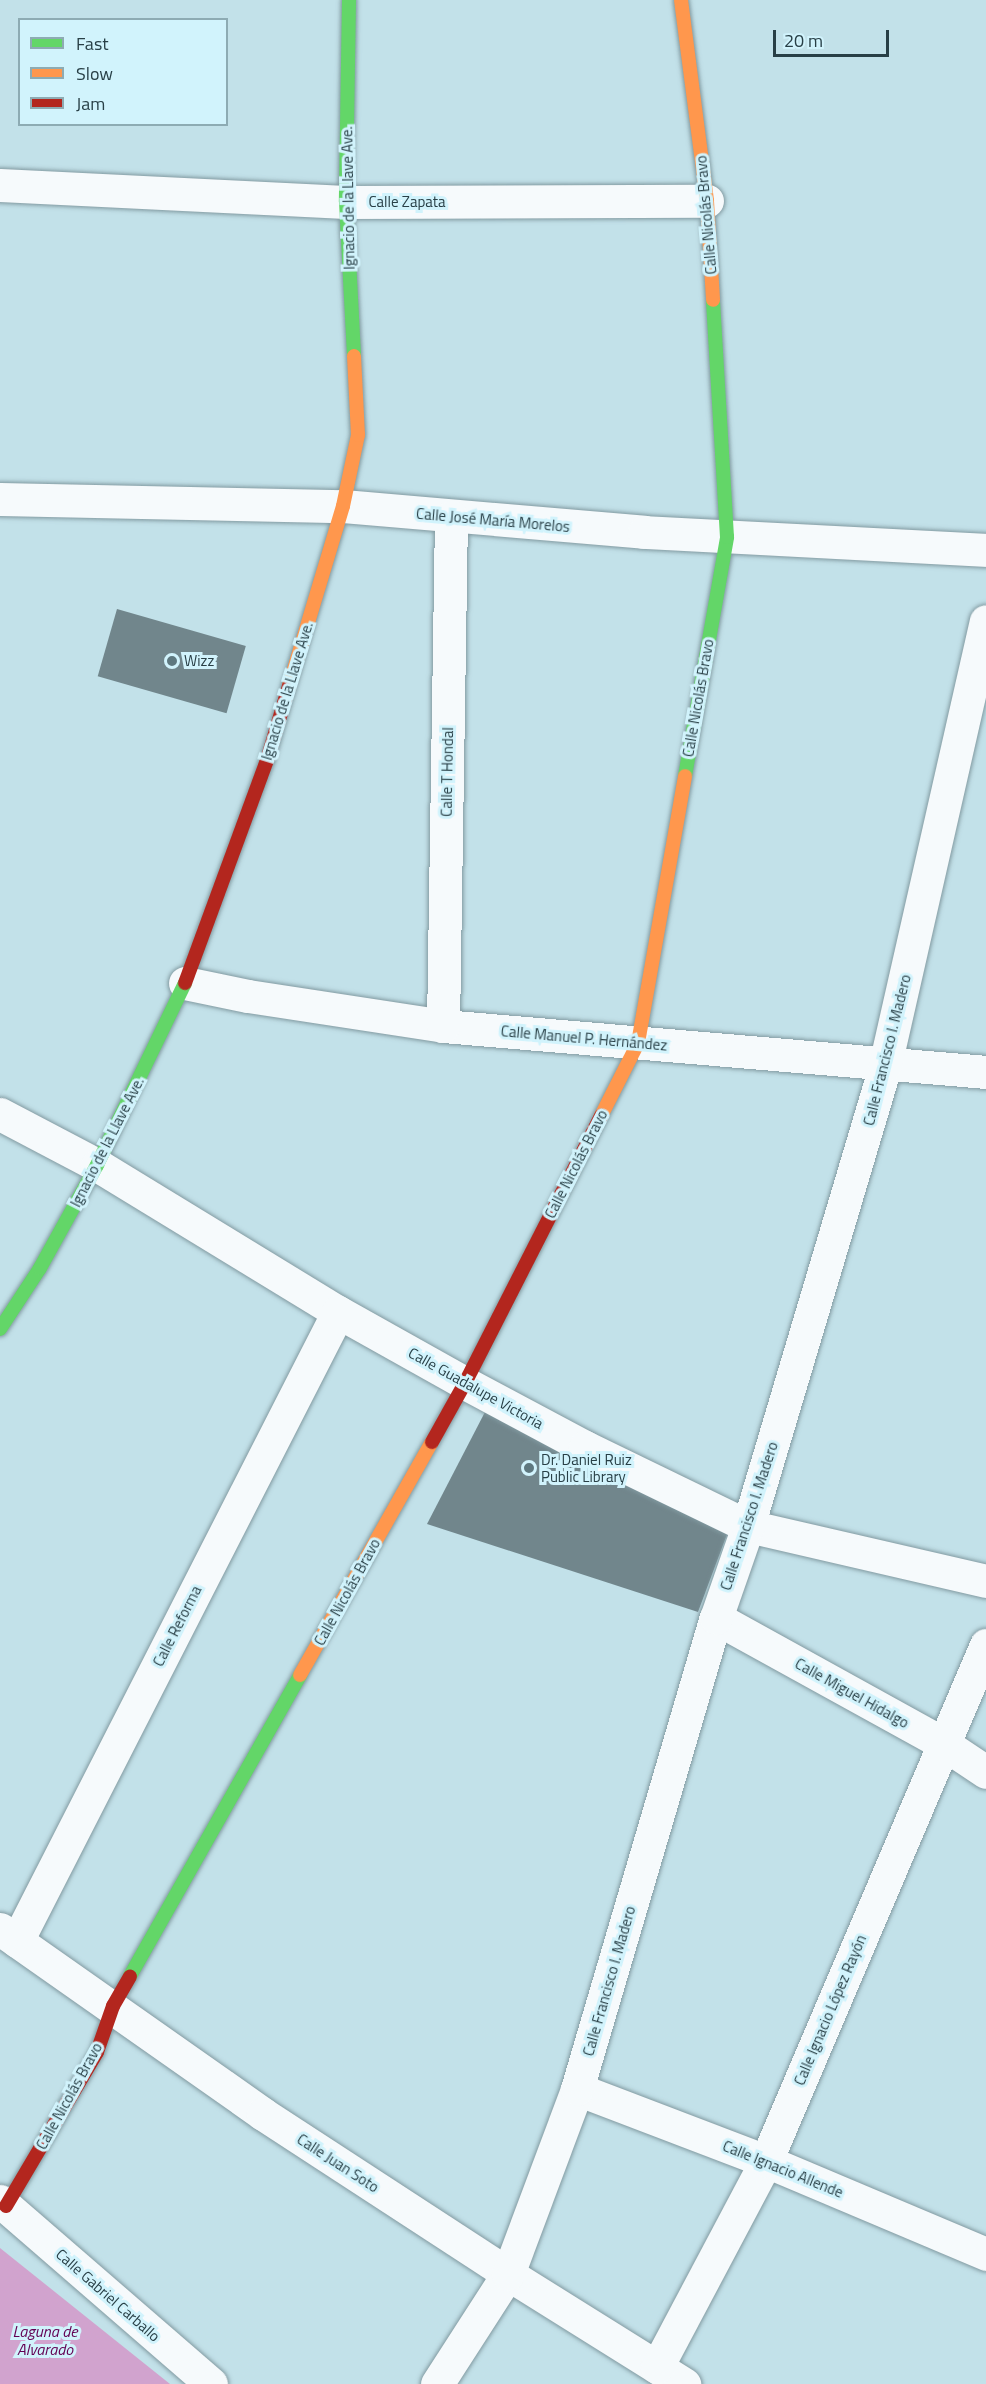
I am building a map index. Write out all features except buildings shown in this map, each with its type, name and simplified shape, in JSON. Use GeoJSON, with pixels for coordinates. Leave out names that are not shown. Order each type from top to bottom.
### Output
{"type":"FeatureCollection","features":[{"type":"Feature","properties":{"kind":"street","name":"Ignacio de la Llave Ave."},"geometry":{"type":"LineString","coordinates":[[0,1329],[40,1268],[97,1165],[185,983],[268,757],[343,506],[358,435],[346,202],[349,0]]}},
{"type":"Feature","properties":{"kind":"street","name":"Calle Nicolás Bravo"},"geometry":{"type":"LineString","coordinates":[[3,2203],[97,2052],[112,2006],[465,1383],[638,1042],[727,537],[707,201],[681,0]]}},
{"type":"Feature","properties":{"kind":"street","name":"Calle Zapata"},"geometry":{"type":"LineString","coordinates":[[0,185],[346,202],[707,201]]}},
{"type":"Feature","properties":{"kind":"street","name":"Calle José María Morelos"},"geometry":{"type":"LineString","coordinates":[[0,500],[343,506],[451,517],[727,537],[986,550]]}},
{"type":"Feature","properties":{"kind":"street","name":"Calle T Hondal"},"geometry":{"type":"LineString","coordinates":[[443,1026],[451,517]]}},
{"type":"Feature","properties":{"kind":"street","name":"Calle Francisco I. Madero"},"geometry":{"type":"LineString","coordinates":[[437,2384],[508,2274],[577,2089],[716,1618],[748,1526],[885,1065],[986,621]]}},
{"type":"Feature","properties":{"kind":"street","name":"Calle Manuel P. Hernández"},"geometry":{"type":"LineString","coordinates":[[185,983],[248,996],[443,1026],[986,1072]]}},
{"type":"Feature","properties":{"kind":"street","name":"Calle Guadalupe Victoria"},"geometry":{"type":"LineString","coordinates":[[0,1114],[97,1165],[338,1312],[465,1383],[585,1447],[748,1526],[986,1581]]}},
{"type":"Feature","properties":{"kind":"street","name":"Calle Reforma"},"geometry":{"type":"LineString","coordinates":[[8,1935],[338,1312]]}},
{"type":"Feature","properties":{"kind":"street","name":"Calle Miguel Hidalgo"},"geometry":{"type":"LineString","coordinates":[[716,1618],[944,1744],[986,1772]]}},
{"type":"Feature","properties":{"kind":"street","name":"Calle Ignacio López Rayón"},"geometry":{"type":"LineString","coordinates":[[657,2367],[766,2161],[986,1645]]}},
{"type":"Feature","properties":{"kind":"street","name":"Calle Juan Soto"},"geometry":{"type":"LineString","coordinates":[[8,1935],[263,2114],[508,2274],[684,2384]]}},
{"type":"Feature","properties":{"kind":"street","name":"Calle Ignacio Allende"},"geometry":{"type":"LineString","coordinates":[[577,2089],[766,2161],[986,2254]]}},
{"type":"Feature","properties":{"kind":"street","name":"Calle Gabriel Carballo"},"geometry":{"type":"LineString","coordinates":[[3,2203],[211,2384]]}},
{"type":"Feature","properties":{"kind":"water","name":"Laguna de Alvarado"},"geometry":{"type":"Polygon","coordinates":[[[0,2248],[170,2384],[0,2384],[0,2248]]]}},
{"type":"Feature","properties":{"kind":"traffic: fast"},"geometry":{"type":"LineString","coordinates":[[349,0],[346,202],[354,356]]}},
{"type":"Feature","properties":{"kind":"traffic: fast"},"geometry":{"type":"LineString","coordinates":[[685,776],[727,537],[713,300]]}},
{"type":"Feature","properties":{"kind":"traffic: fast"},"geometry":{"type":"LineString","coordinates":[[0,1329],[40,1268],[97,1165],[185,983]]}},
{"type":"Feature","properties":{"kind":"traffic: fast"},"geometry":{"type":"LineString","coordinates":[[130,1976],[300,1675]]}},
{"type":"Feature","properties":{"kind":"traffic: slow"},"geometry":{"type":"LineString","coordinates":[[681,0],[707,201],[713,300]]}},
{"type":"Feature","properties":{"kind":"traffic: slow"},"geometry":{"type":"LineString","coordinates":[[289,686],[343,506],[358,435],[354,356]]}},
{"type":"Feature","properties":{"kind":"traffic: slow"},"geometry":{"type":"LineString","coordinates":[[601,1116],[638,1043],[685,776]]}},
{"type":"Feature","properties":{"kind":"traffic: slow"},"geometry":{"type":"LineString","coordinates":[[300,1675],[432,1442]]}},
{"type":"Feature","properties":{"kind":"traffic: jam"},"geometry":{"type":"LineString","coordinates":[[185,983],[268,757],[289,686]]}},
{"type":"Feature","properties":{"kind":"traffic: jam"},"geometry":{"type":"LineString","coordinates":[[432,1442],[465,1383],[601,1116]]}},
{"type":"Feature","properties":{"kind":"traffic: jam"},"geometry":{"type":"LineString","coordinates":[[6,2206],[97,2052],[113,2006],[130,1976]]}},
{"type":"Feature","properties":{"kind":"place","name":"Wizz"},"geometry":{"type":"Point","coordinates":[172,661]}},
{"type":"Feature","properties":{"kind":"place","name":"Dr. Daniel Ruiz Public Library"},"geometry":{"type":"Point","coordinates":[529,1468]}}]}
